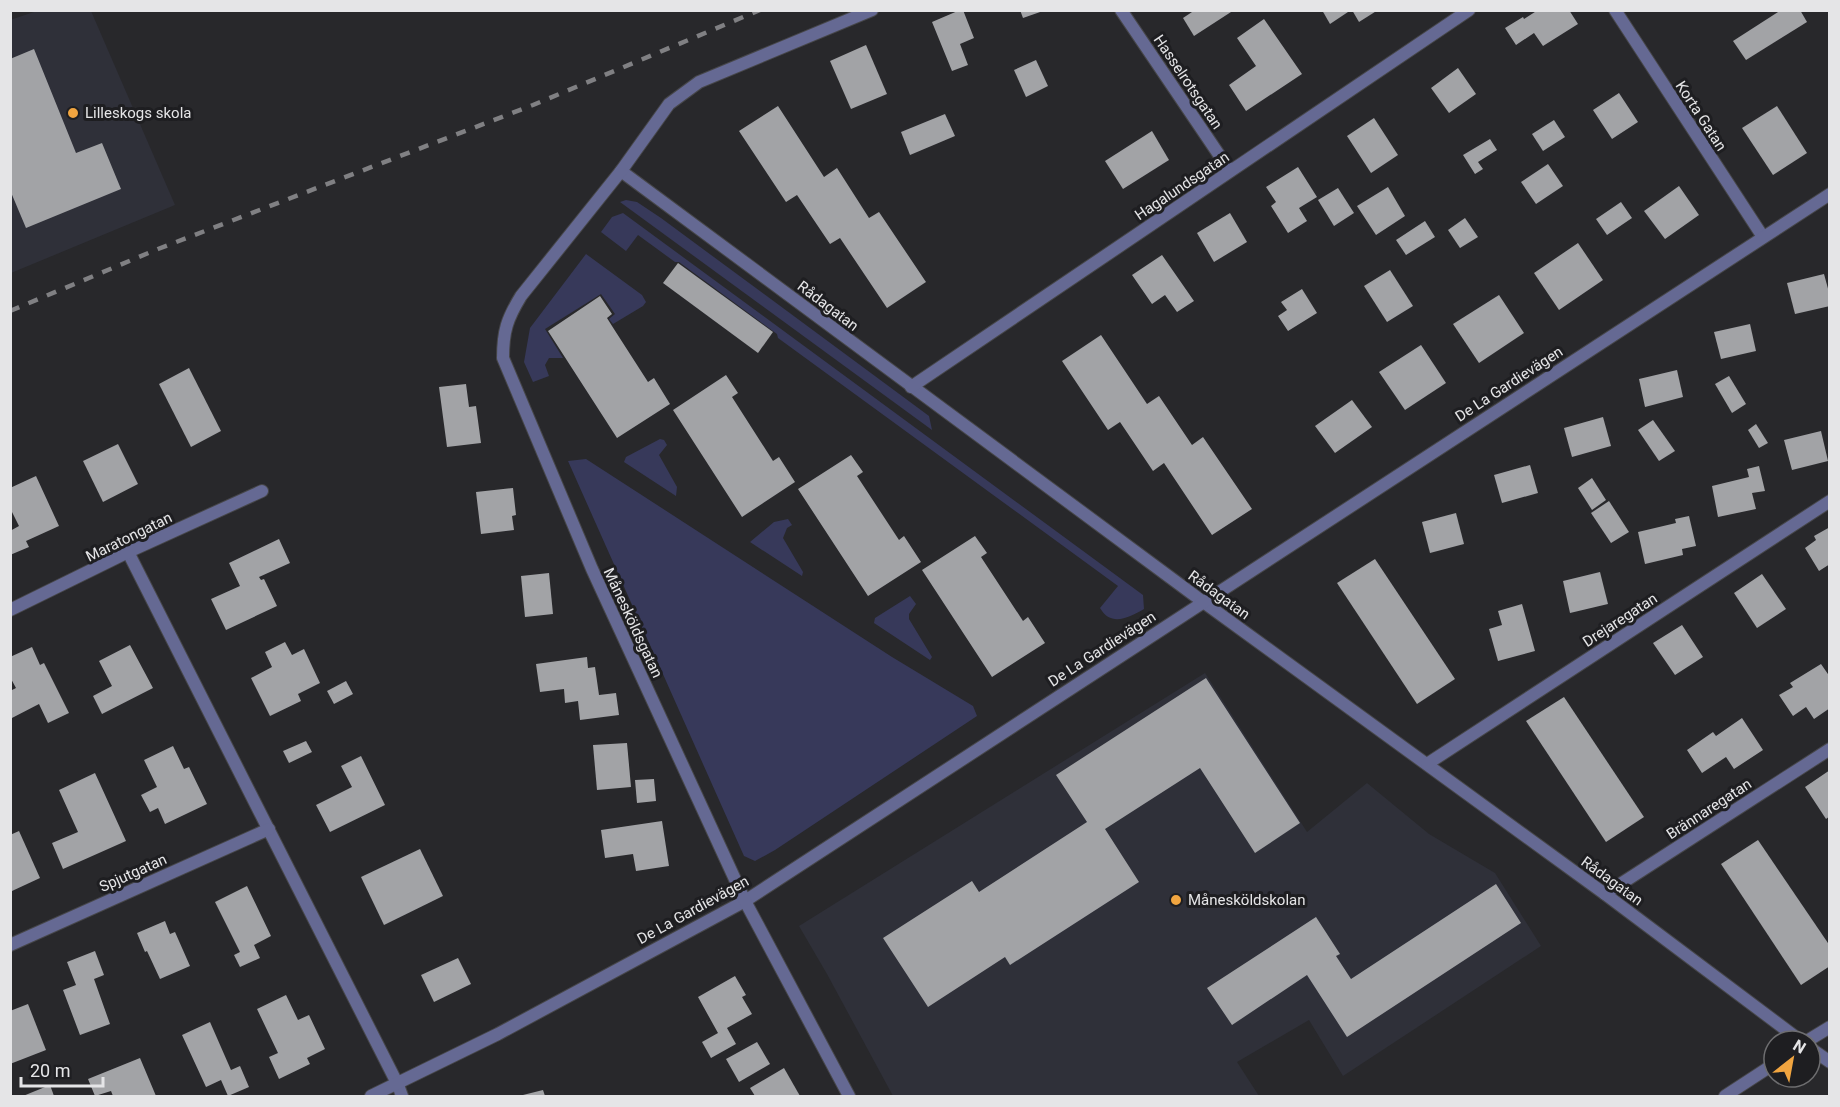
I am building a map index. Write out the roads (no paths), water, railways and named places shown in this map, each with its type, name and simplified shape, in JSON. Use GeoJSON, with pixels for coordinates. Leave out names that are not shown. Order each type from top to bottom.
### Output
{"type":"FeatureCollection","features":[{"type":"Feature","properties":{"kind":"street","name":"Månesköldsgatan"},"geometry":{"type":"LineString","coordinates":[[849,1096],[745,901],[592,568],[503,358],[503,335],[508,317],[517,303],[621,171],[669,104],[699,82],[872,10]]}},
{"type":"Feature","properties":{"kind":"street","name":"Hasselrotsgatan"},"geometry":{"type":"LineString","coordinates":[[1121,10],[1230,171]]}},
{"type":"Feature","properties":{"kind":"street","name":"Hagalundsgatan"},"geometry":{"type":"LineString","coordinates":[[911,387],[1469,10]]}},
{"type":"Feature","properties":{"kind":"street","name":"Korta Gatan"},"geometry":{"type":"LineString","coordinates":[[1614,10],[1763,237]]}},
{"type":"Feature","properties":{"kind":"street","name":"Rådagatan"},"geometry":{"type":"LineString","coordinates":[[621,171],[1202,601],[1605,894],[1785,1029]]}},
{"type":"Feature","properties":{"kind":"street","name":"De La Gardievägen"},"geometry":{"type":"LineString","coordinates":[[371,1096],[400,1090],[498,1034],[745,901],[1202,601],[1830,194]]}},
{"type":"Feature","properties":{"kind":"street","name":"Maratongatan"},"geometry":{"type":"LineString","coordinates":[[10,610],[128,552],[262,491]]}},
{"type":"Feature","properties":{"kind":"street","name":"Drejaregatan"},"geometry":{"type":"LineString","coordinates":[[1426,764],[1830,501]]}},
{"type":"Feature","properties":{"kind":"street"},"geometry":{"type":"LineString","coordinates":[[128,552],[400,1090]]}},
{"type":"Feature","properties":{"kind":"street","name":"Brännaregatan"},"geometry":{"type":"LineString","coordinates":[[1605,894],[1830,749]]}},
{"type":"Feature","properties":{"kind":"street","name":"Spjutgatan"},"geometry":{"type":"LineString","coordinates":[[10,945],[269,829]]}},
{"type":"Feature","properties":{"kind":"street"},"geometry":{"type":"LineString","coordinates":[[1725,1096],[1762,1072]]}},
{"type":"Feature","properties":{"kind":"railway"},"geometry":{"type":"LineString","coordinates":[[10,311],[158,249],[533,105],[760,10]]}},
{"type":"Feature","properties":{"kind":"place","name":"Lilleskogs skola"},"geometry":{"type":"Point","coordinates":[73,113]}},
{"type":"Feature","properties":{"kind":"place","name":"Månesköldskolan"},"geometry":{"type":"Point","coordinates":[1176,900]}}]}
